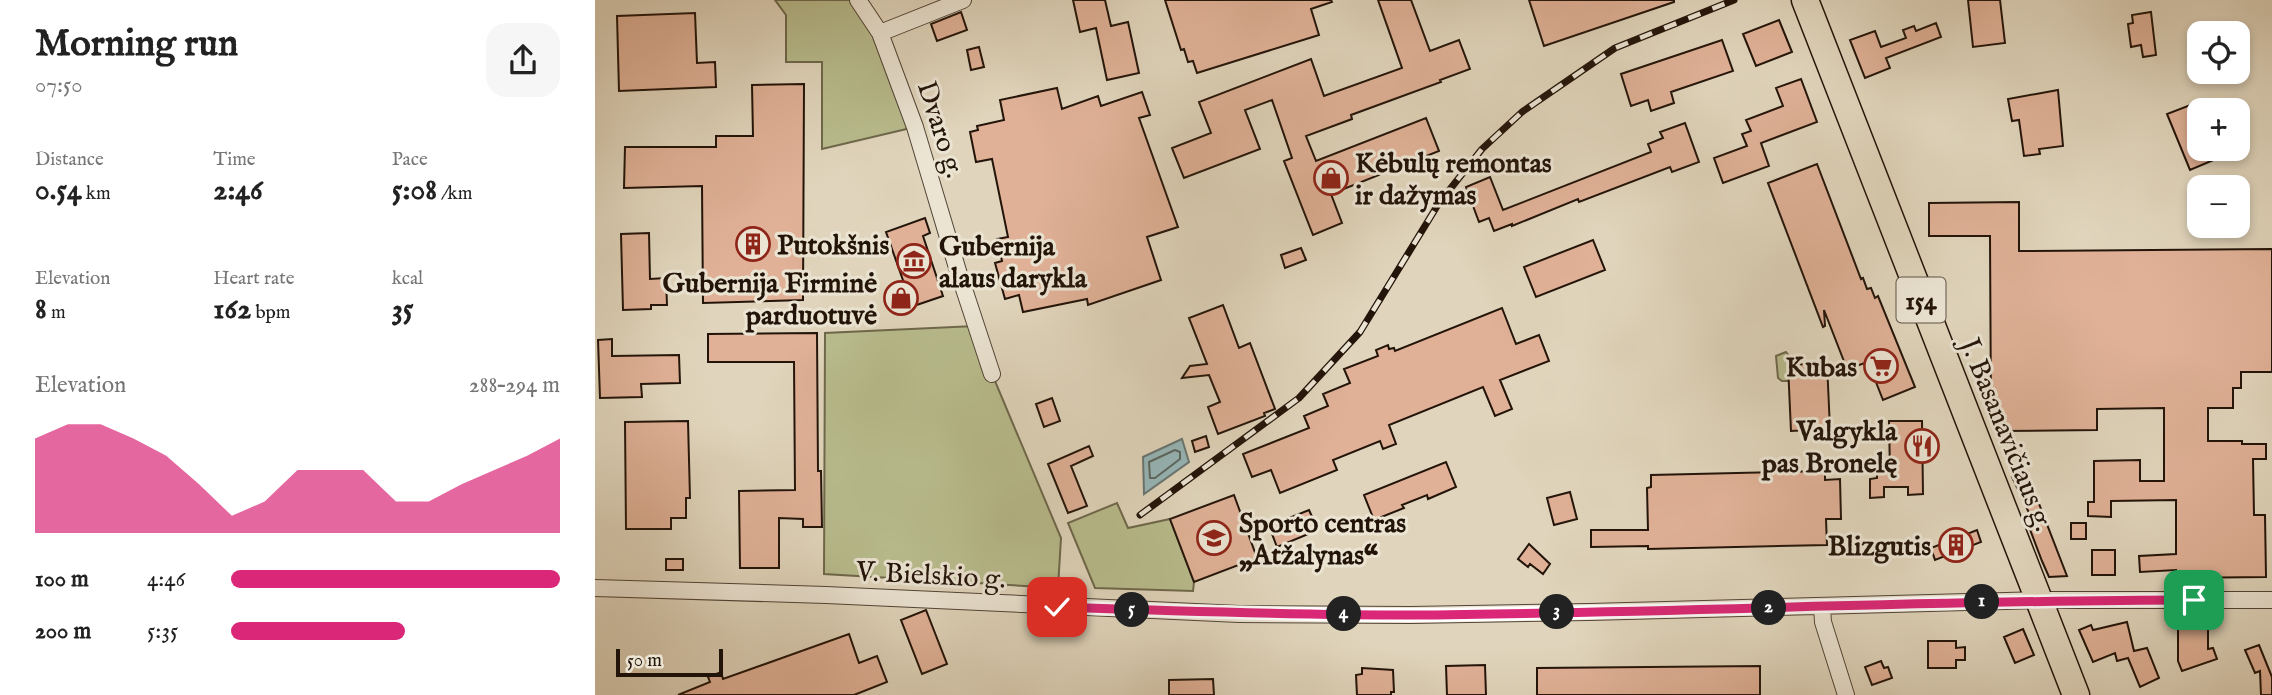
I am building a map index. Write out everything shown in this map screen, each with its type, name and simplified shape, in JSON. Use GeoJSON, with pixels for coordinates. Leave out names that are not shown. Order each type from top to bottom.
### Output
{"type":"FeatureCollection","features":[{"type":"Feature","properties":{"kind":"main road","name":"J. Basanavičiaus g."},"geometry":{"type":"LineString","coordinates":[[1805,0],[2076,695]]}},
{"type":"Feature","properties":{"kind":"street","name":"Dvaro g."},"geometry":{"type":"LineString","coordinates":[[858,0],[880,33],[915,127],[992,374]]}},
{"type":"Feature","properties":{"kind":"street"},"geometry":{"type":"LineString","coordinates":[[880,33],[963,0]]}},
{"type":"Feature","properties":{"kind":"street","name":"V. Bielskio g."},"geometry":{"type":"LineString","coordinates":[[595,588],[826,595],[1239,614],[1411,615],[2039,600],[2272,600]]}},
{"type":"Feature","properties":{"kind":"street"},"geometry":{"type":"LineString","coordinates":[[1822,607],[1823,622],[1846,695]]}},
{"type":"Feature","properties":{"kind":"green space"},"geometry":{"type":"Polygon","coordinates":[[[775,0],[858,0],[915,127],[822,149],[822,62],[786,62],[786,15],[775,0]]]}},
{"type":"Feature","properties":{"kind":"green space"},"geometry":{"type":"Polygon","coordinates":[[[975,326],[992,374],[1061,538],[1058,588],[824,574],[825,333],[975,326]]]}},
{"type":"Feature","properties":{"kind":"green space"},"geometry":{"type":"Polygon","coordinates":[[[1786,352],[1791,365],[1788,365],[1789,381],[1782,381],[1778,378],[1776,356],[1786,352]]]}},
{"type":"Feature","properties":{"kind":"green space"},"geometry":{"type":"Polygon","coordinates":[[[1117,503],[1128,528],[1170,519],[1194,582],[1193,591],[1095,588],[1068,523],[1117,503]]]}},
{"type":"Feature","properties":{"kind":"water"},"geometry":{"type":"Polygon","coordinates":[[[1182,439],[1189,462],[1144,494],[1143,457],[1182,439]]]}},
{"type":"Feature","properties":{"kind":"building"},"geometry":{"type":"Polygon","coordinates":[[[1073,0],[1105,0],[1111,26],[1128,22],[1139,73],[1107,80],[1096,28],[1080,32],[1073,0]]]}},
{"type":"Feature","properties":{"kind":"building"},"geometry":{"type":"Polygon","coordinates":[[[1165,0],[1332,2],[1311,9],[1319,35],[1197,73],[1193,61],[1188,62],[1184,49],[1181,50],[1165,0]]]}},
{"type":"Feature","properties":{"kind":"building"},"geometry":{"type":"Polygon","coordinates":[[[1378,0],[1411,0],[1430,51],[1459,40],[1470,69],[1351,115],[1352,119],[1306,136],[1316,161],[1426,118],[1439,151],[1331,194],[1342,223],[1313,235],[1284,161],[1292,158],[1272,100],[1245,110],[1260,149],[1184,178],[1172,148],[1211,133],[1199,102],[1311,59],[1324,96],[1402,68],[1378,0]]]}},
{"type":"Feature","properties":{"kind":"building"},"geometry":{"type":"Polygon","coordinates":[[[1529,0],[1674,0],[1674,2],[1544,46],[1529,0]]]}},
{"type":"Feature","properties":{"kind":"building"},"geometry":{"type":"Polygon","coordinates":[[[1968,0],[2000,0],[2005,43],[1973,47],[1968,0]]]}},
{"type":"Feature","properties":{"kind":"building"},"geometry":{"type":"Polygon","coordinates":[[[961,12],[967,30],[937,41],[931,24],[961,12]]]}},
{"type":"Feature","properties":{"kind":"building"},"geometry":{"type":"Polygon","coordinates":[[[2151,12],[2156,55],[2143,57],[2141,45],[2131,47],[2128,24],[2133,23],[2132,15],[2151,12]]]}},
{"type":"Feature","properties":{"kind":"building"},"geometry":{"type":"Polygon","coordinates":[[[695,13],[697,63],[715,62],[716,87],[619,91],[617,16],[695,13]]]}},
{"type":"Feature","properties":{"kind":"building"},"geometry":{"type":"Polygon","coordinates":[[[1779,20],[1792,52],[1756,66],[1743,34],[1779,20]]]}},
{"type":"Feature","properties":{"kind":"building"},"geometry":{"type":"Polygon","coordinates":[[[1936,23],[1941,37],[1886,58],[1890,68],[1865,78],[1850,40],[1875,31],[1881,47],[1906,38],[1903,30],[1914,26],[1916,31],[1936,23]]]}},
{"type":"Feature","properties":{"kind":"building"},"geometry":{"type":"Polygon","coordinates":[[[1722,40],[1733,71],[1671,92],[1674,103],[1651,111],[1648,100],[1631,106],[1621,74],[1722,40]]]}},
{"type":"Feature","properties":{"kind":"building"},"geometry":{"type":"Polygon","coordinates":[[[979,47],[984,67],[971,70],[967,50],[979,47]]]}},
{"type":"Feature","properties":{"kind":"building"},"geometry":{"type":"Polygon","coordinates":[[[1801,79],[1817,122],[1761,143],[1769,166],[1723,183],[1714,158],[1747,146],[1742,134],[1751,131],[1746,120],[1783,106],[1776,88],[1801,79]]]}},
{"type":"Feature","properties":{"kind":"building","name":"Putokšnis"},"geometry":{"type":"Polygon","coordinates":[[[804,84],[803,300],[703,303],[702,186],[624,188],[625,147],[716,147],[716,136],[753,136],[752,85],[804,84]]]}},
{"type":"Feature","properties":{"kind":"building","name":"Gubernija alaus darykla"},"geometry":{"type":"Polygon","coordinates":[[[1057,88],[1062,109],[1098,96],[1101,106],[1142,92],[1150,115],[1139,118],[1178,227],[1147,237],[1161,280],[1088,305],[1087,299],[1023,312],[1019,295],[1005,299],[995,263],[1002,261],[997,239],[1008,237],[992,159],[976,162],[970,132],[978,130],[977,126],[1004,120],[1000,100],[1057,88]]]}},
{"type":"Feature","properties":{"kind":"building"},"geometry":{"type":"Polygon","coordinates":[[[2058,90],[2063,146],[2039,149],[2040,154],[2024,156],[2019,120],[2012,121],[2008,99],[2058,90]]]}},
{"type":"Feature","properties":{"kind":"building"},"geometry":{"type":"Polygon","coordinates":[[[2187,106],[2187,161],[2211,161],[2190,170],[2167,114],[2187,106]]]}},
{"type":"Feature","properties":{"kind":"building"},"geometry":{"type":"Polygon","coordinates":[[[1685,123],[1699,162],[1672,172],[1670,167],[1494,231],[1489,218],[1479,222],[1466,187],[1490,177],[1503,210],[1651,152],[1648,144],[1663,138],[1660,132],[1685,123]]]}},
{"type":"Feature","properties":{"kind":"building"},"geometry":{"type":"Polygon","coordinates":[[[1817,164],[1861,279],[1863,278],[1867,289],[1871,288],[1875,298],[1878,296],[1915,387],[1883,400],[1868,362],[1847,369],[1824,310],[1823,327],[1768,183],[1817,164]]]}},
{"type":"Feature","properties":{"kind":"building"},"geometry":{"type":"Polygon","coordinates":[[[2019,202],[2019,251],[2272,249],[2272,372],[2241,372],[2241,388],[2233,388],[2233,408],[2208,408],[2208,441],[2266,444],[2266,459],[2253,459],[2254,515],[2265,515],[2266,577],[2176,578],[2176,570],[2140,572],[2139,556],[2176,554],[2176,500],[2111,501],[2111,517],[2088,516],[2088,502],[2094,502],[2094,461],[2140,460],[2140,481],[2164,481],[2164,408],[2097,409],[2097,430],[2002,431],[2002,419],[1991,419],[1990,236],[1929,236],[1929,203],[2019,202]]]}},
{"type":"Feature","properties":{"kind":"building","name":"Gubernija alaus darykla"},"geometry":{"type":"Polygon","coordinates":[[[925,218],[930,233],[923,236],[943,296],[899,311],[892,290],[905,286],[886,232],[925,218]]]}},
{"type":"Feature","properties":{"kind":"building"},"geometry":{"type":"Polygon","coordinates":[[[649,233],[650,279],[666,278],[667,305],[651,305],[651,309],[623,310],[621,234],[649,233]]]}},
{"type":"Feature","properties":{"kind":"building"},"geometry":{"type":"Polygon","coordinates":[[[1593,240],[1605,270],[1536,297],[1524,267],[1593,240]]]}},
{"type":"Feature","properties":{"kind":"building"},"geometry":{"type":"Polygon","coordinates":[[[1301,248],[1306,260],[1285,268],[1281,255],[1301,248]]]}},
{"type":"Feature","properties":{"kind":"building"},"geometry":{"type":"Polygon","coordinates":[[[1223,305],[1239,348],[1250,343],[1275,409],[1264,413],[1265,416],[1218,434],[1208,407],[1220,402],[1209,375],[1182,378],[1190,366],[1207,364],[1189,318],[1223,305]]]}},
{"type":"Feature","properties":{"kind":"building"},"geometry":{"type":"Polygon","coordinates":[[[1502,308],[1516,344],[1539,335],[1549,361],[1500,380],[1512,409],[1495,416],[1483,387],[1389,425],[1396,444],[1383,449],[1380,441],[1333,460],[1337,470],[1280,493],[1271,470],[1252,477],[1243,454],[1309,428],[1304,416],[1328,406],[1323,394],[1350,383],[1344,369],[1378,356],[1376,350],[1388,345],[1389,349],[1394,348],[1395,351],[1502,308]]]}},
{"type":"Feature","properties":{"kind":"building"},"geometry":{"type":"Polygon","coordinates":[[[817,333],[818,471],[821,471],[822,527],[803,527],[803,519],[779,518],[779,568],[740,568],[739,491],[795,490],[794,362],[708,362],[708,334],[817,333]]]}},
{"type":"Feature","properties":{"kind":"building"},"geometry":{"type":"Polygon","coordinates":[[[612,339],[612,356],[679,355],[680,383],[641,384],[642,397],[600,398],[598,340],[612,339]]]}},
{"type":"Feature","properties":{"kind":"building"},"geometry":{"type":"Polygon","coordinates":[[[1827,363],[1830,429],[1791,431],[1788,365],[1827,363]]]}},
{"type":"Feature","properties":{"kind":"building"},"geometry":{"type":"Polygon","coordinates":[[[1052,398],[1060,421],[1044,427],[1036,404],[1052,398]]]}},
{"type":"Feature","properties":{"kind":"building"},"geometry":{"type":"Polygon","coordinates":[[[688,421],[690,498],[686,498],[686,518],[671,518],[671,529],[626,529],[625,422],[688,421]]]}},
{"type":"Feature","properties":{"kind":"building"},"geometry":{"type":"Polygon","coordinates":[[[1889,421],[1922,421],[1923,494],[1908,495],[1908,487],[1884,487],[1884,497],[1870,498],[1870,479],[1877,478],[1877,472],[1890,472],[1889,421]]]}},
{"type":"Feature","properties":{"kind":"building"},"geometry":{"type":"Polygon","coordinates":[[[1206,436],[1209,447],[1195,452],[1192,441],[1206,436]]]}},
{"type":"Feature","properties":{"kind":"building"},"geometry":{"type":"Polygon","coordinates":[[[1089,446],[1093,456],[1071,466],[1087,506],[1068,513],[1048,464],[1089,446]]]}},
{"type":"Feature","properties":{"kind":"building"},"geometry":{"type":"Polygon","coordinates":[[[1446,462],[1456,487],[1428,499],[1427,495],[1402,505],[1404,508],[1374,520],[1364,495],[1446,462]]]}},
{"type":"Feature","properties":{"kind":"building"},"geometry":{"type":"Polygon","coordinates":[[[1825,471],[1825,480],[1840,479],[1841,519],[1826,519],[1827,545],[1648,549],[1648,546],[1591,547],[1591,530],[1648,530],[1647,488],[1651,487],[1651,475],[1825,471]]]}},
{"type":"Feature","properties":{"kind":"building"},"geometry":{"type":"Polygon","coordinates":[[[2024,472],[2067,576],[2049,577],[2042,561],[2026,519],[2031,517],[2012,477],[2024,472]]]}},
{"type":"Feature","properties":{"kind":"building"},"geometry":{"type":"Polygon","coordinates":[[[1570,492],[1577,519],[1554,525],[1547,498],[1570,492]]]}},
{"type":"Feature","properties":{"kind":"building","name":"Sporto centras „Atžalynas“"},"geometry":{"type":"Polygon","coordinates":[[[1234,495],[1257,558],[1194,582],[1170,519],[1234,495]]]}},
{"type":"Feature","properties":{"kind":"building"},"geometry":{"type":"Polygon","coordinates":[[[1309,510],[1318,530],[1277,547],[1269,526],[1309,510]]]}},
{"type":"Feature","properties":{"kind":"building"},"geometry":{"type":"Polygon","coordinates":[[[2071,523],[2086,523],[2086,539],[2071,539],[2071,523]]]}},
{"type":"Feature","properties":{"kind":"building","name":"Blizgutis"},"geometry":{"type":"Polygon","coordinates":[[[1977,530],[1981,542],[1935,560],[1931,548],[1977,530]]]}},
{"type":"Feature","properties":{"kind":"building"},"geometry":{"type":"Polygon","coordinates":[[[1529,544],[1550,564],[1543,574],[1518,559],[1529,544]]]}},
{"type":"Feature","properties":{"kind":"building"},"geometry":{"type":"Polygon","coordinates":[[[2092,550],[2115,550],[2115,575],[2092,575],[2092,550]]]}},
{"type":"Feature","properties":{"kind":"building"},"geometry":{"type":"Polygon","coordinates":[[[666,559],[683,559],[683,570],[666,570],[666,559]]]}},
{"type":"Feature","properties":{"kind":"building"},"geometry":{"type":"Polygon","coordinates":[[[926,610],[947,664],[922,674],[901,620],[926,610]]]}},
{"type":"Feature","properties":{"kind":"building"},"geometry":{"type":"Polygon","coordinates":[[[2127,622],[2134,651],[2147,648],[2159,678],[2140,687],[2128,658],[2117,661],[2115,653],[2093,662],[2079,630],[2091,625],[2093,630],[2127,622]]]}},
{"type":"Feature","properties":{"kind":"building"},"geometry":{"type":"Polygon","coordinates":[[[2178,625],[2208,625],[2208,649],[2213,648],[2217,659],[2182,671],[2178,661],[2178,625]]]}},
{"type":"Feature","properties":{"kind":"building"},"geometry":{"type":"Polygon","coordinates":[[[2023,629],[2034,655],[2015,663],[2004,637],[2023,629]]]}},
{"type":"Feature","properties":{"kind":"building"},"geometry":{"type":"Polygon","coordinates":[[[849,634],[859,663],[877,656],[887,682],[854,695],[678,695],[710,682],[708,677],[721,672],[723,679],[849,634]]]}},
{"type":"Feature","properties":{"kind":"building"},"geometry":{"type":"Polygon","coordinates":[[[1928,641],[1956,641],[1956,648],[1965,647],[1965,660],[1956,660],[1956,668],[1928,668],[1928,641]]]}},
{"type":"Feature","properties":{"kind":"building"},"geometry":{"type":"Polygon","coordinates":[[[2259,645],[2272,677],[2272,695],[2261,695],[2260,671],[2255,673],[2245,650],[2259,645]]]}},
{"type":"Feature","properties":{"kind":"building"},"geometry":{"type":"Polygon","coordinates":[[[1881,661],[1884,668],[1888,667],[1892,678],[1872,685],[1865,667],[1881,661]]]}},
{"type":"Feature","properties":{"kind":"building"},"geometry":{"type":"Polygon","coordinates":[[[1485,665],[1486,695],[1447,695],[1446,666],[1485,665]]]}},
{"type":"Feature","properties":{"kind":"building"},"geometry":{"type":"Polygon","coordinates":[[[1760,666],[1760,695],[1537,695],[1537,668],[1760,666]]]}},
{"type":"Feature","properties":{"kind":"building"},"geometry":{"type":"Polygon","coordinates":[[[1362,668],[1393,670],[1394,692],[1391,692],[1391,695],[1357,695],[1356,675],[1362,674],[1362,668]]]}},
{"type":"Feature","properties":{"kind":"building"},"geometry":{"type":"Polygon","coordinates":[[[1213,679],[1214,695],[1169,695],[1169,680],[1213,679]]]}},
{"type":"Feature","properties":{"kind":"railway"},"geometry":{"type":"LineString","coordinates":[[1140,515],[1299,398],[1360,332],[1439,203],[1482,149],[1522,112],[1615,48],[1734,0]]}},
{"type":"Feature","properties":{"kind":"place","name":"Kėbulų remontas ir dažymas"},"geometry":{"type":"Point","coordinates":[1331,178]}},
{"type":"Feature","properties":{"kind":"place","name":"Putokšnis"},"geometry":{"type":"Point","coordinates":[753,244]}},
{"type":"Feature","properties":{"kind":"place","name":"Gubernija alaus darykla"},"geometry":{"type":"Point","coordinates":[914,261]}},
{"type":"Feature","properties":{"kind":"place","name":"Gubernija Firminė parduotuvė"},"geometry":{"type":"Point","coordinates":[901,298]}},
{"type":"Feature","properties":{"kind":"place","name":"Kubas"},"geometry":{"type":"Point","coordinates":[1881,366]}},
{"type":"Feature","properties":{"kind":"place","name":"Valgykla pas Bronelę"},"geometry":{"type":"Point","coordinates":[1922,446]}},
{"type":"Feature","properties":{"kind":"place","name":"Sporto centras „Atžalynas“"},"geometry":{"type":"Point","coordinates":[1214,538]}},
{"type":"Feature","properties":{"kind":"place","name":"Blizgutis"},"geometry":{"type":"Point","coordinates":[1956,545]}},
{"type":"Feature","properties":{"kind":"route"},"geometry":{"type":"LineString","coordinates":[[1057,607],[1239,614],[1411,615],[2039,600],[2194,600]]}}]}
